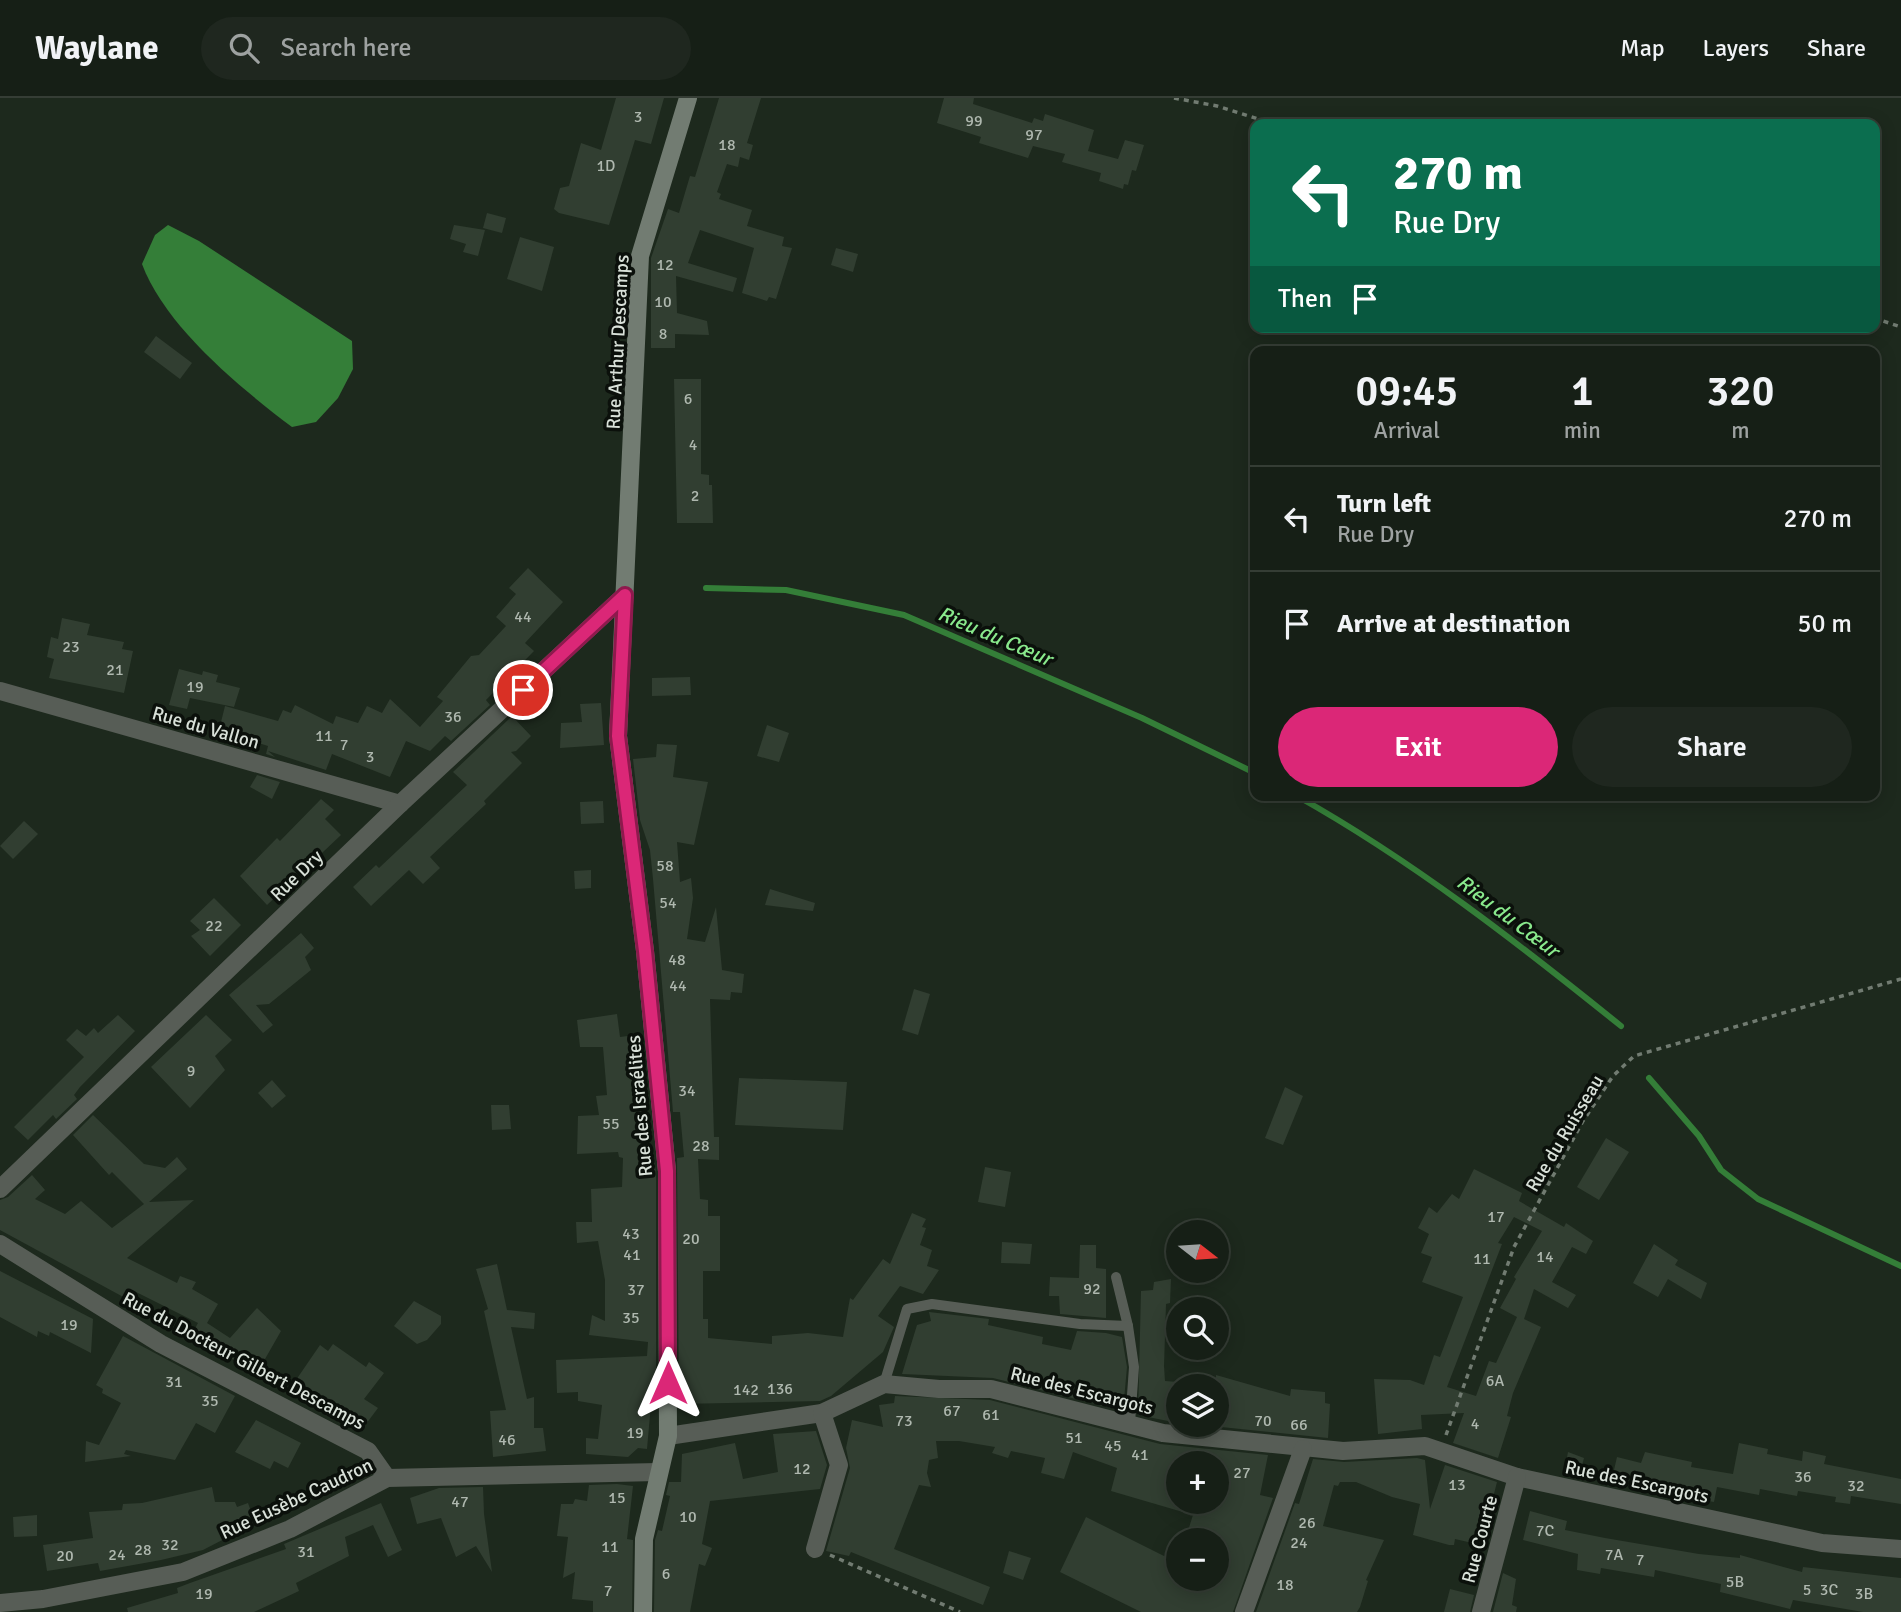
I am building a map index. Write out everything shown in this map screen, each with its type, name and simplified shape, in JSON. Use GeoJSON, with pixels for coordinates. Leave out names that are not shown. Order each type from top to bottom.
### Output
{"type":"FeatureCollection","features":[{"type":"Feature","properties":{"kind":"street","name":"Rue Arthur Descamps"},"geometry":{"type":"LineString","coordinates":[[625,595],[640,256],[688,98]]}},
{"type":"Feature","properties":{"kind":"street","name":"Rue Dry"},"geometry":{"type":"LineString","coordinates":[[0,1189],[400,804],[625,595]]}},
{"type":"Feature","properties":{"kind":"street","name":"Rue des Israélites"},"geometry":{"type":"LineString","coordinates":[[625,595],[618,736],[645,951],[667,1171],[668,1436],[645,1539],[643,1612]]}},
{"type":"Feature","properties":{"kind":"street","name":"Rue du Vallon"},"geometry":{"type":"LineString","coordinates":[[0,691],[400,804]]}},
{"type":"Feature","properties":{"kind":"street","name":"Rue du Docteur Gilbert Descamps"},"geometry":{"type":"LineString","coordinates":[[0,1244],[161,1345],[368,1451],[387,1478]]}},
{"type":"Feature","properties":{"kind":"street"},"geometry":{"type":"LineString","coordinates":[[668,1436],[822,1413],[884,1384]]}},
{"type":"Feature","properties":{"kind":"street","name":"Rue des Escargots"},"geometry":{"type":"LineString","coordinates":[[884,1384],[939,1389],[991,1389],[1163,1433],[1343,1451],[1425,1446],[1441,1449],[1517,1476],[1822,1543],[1901,1549]]}},
{"type":"Feature","properties":{"kind":"street"},"geometry":{"type":"LineString","coordinates":[[815,1549],[839,1465],[822,1413]]}},
{"type":"Feature","properties":{"kind":"street"},"geometry":{"type":"LineString","coordinates":[[1244,1612],[1303,1448]]}},
{"type":"Feature","properties":{"kind":"street","name":"Rue Eusèbe Caudron"},"geometry":{"type":"LineString","coordinates":[[0,1603],[43,1599],[183,1573],[290,1529],[387,1478],[658,1472]]}},
{"type":"Feature","properties":{"kind":"street","name":"Rue Courte"},"geometry":{"type":"LineString","coordinates":[[1481,1612],[1517,1476]]}},
{"type":"Feature","properties":{"kind":"lane"},"geometry":{"type":"LineString","coordinates":[[1116,1277],[1128,1326],[1134,1367],[1130,1423]]}},
{"type":"Feature","properties":{"kind":"lane"},"geometry":{"type":"LineString","coordinates":[[884,1384],[906,1309],[932,1304],[1080,1324],[1128,1326]]}},
{"type":"Feature","properties":{"kind":"path"},"geometry":{"type":"LineString","coordinates":[[1174,98],[1217,106],[1258,119]]}},
{"type":"Feature","properties":{"kind":"path"},"geometry":{"type":"LineString","coordinates":[[1880,320],[1901,327]]}},
{"type":"Feature","properties":{"kind":"path","name":"Rue du Ruisseau"},"geometry":{"type":"LineString","coordinates":[[1441,1449],[1514,1247],[1583,1121],[1613,1076],[1634,1056],[1901,979]]}},
{"type":"Feature","properties":{"kind":"path"},"geometry":{"type":"LineString","coordinates":[[815,1549],[960,1612]]}},
{"type":"Feature","properties":{"kind":"shaded area"},"geometry":{"type":"Polygon","coordinates":[[[168,225],[199,241],[352,341],[353,369],[338,398],[316,422],[292,427],[227,374],[168,310],[142,264],[155,235],[168,225]]]}},
{"type":"Feature","properties":{"kind":"building"},"geometry":{"type":"Polygon","coordinates":[[[616,98],[664,98],[651,144],[635,140],[609,225],[559,213],[554,209],[560,188],[569,186],[581,143],[601,150],[616,98]]]}},
{"type":"Feature","properties":{"kind":"building"},"geometry":{"type":"Polygon","coordinates":[[[719,98],[761,98],[747,143],[753,145],[749,160],[740,157],[738,167],[727,164],[717,192],[721,194],[719,199],[752,210],[747,226],[784,237],[782,246],[792,248],[776,299],[769,297],[767,301],[742,293],[754,248],[700,230],[688,263],[737,278],[733,292],[676,276],[677,313],[707,321],[709,335],[675,334],[675,348],[651,348],[651,258],[668,209],[679,213],[690,176],[695,177],[719,98]]]}},
{"type":"Feature","properties":{"kind":"building"},"geometry":{"type":"Polygon","coordinates":[[[944,98],[974,98],[973,104],[1032,123],[1034,118],[1043,121],[1045,114],[1094,130],[1088,151],[1118,159],[1125,140],[1144,145],[1136,171],[1132,170],[1128,185],[1124,184],[1123,189],[1099,181],[1101,173],[1062,162],[1065,154],[1033,146],[1028,158],[979,143],[981,137],[937,123],[944,98]]]}},
{"type":"Feature","properties":{"kind":"building"},"geometry":{"type":"Polygon","coordinates":[[[487,213],[506,218],[502,233],[483,228],[487,213]]]}},
{"type":"Feature","properties":{"kind":"building"},"geometry":{"type":"Polygon","coordinates":[[[454,225],[485,230],[478,256],[463,252],[466,244],[450,239],[454,225]]]}},
{"type":"Feature","properties":{"kind":"building"},"geometry":{"type":"Polygon","coordinates":[[[520,237],[554,247],[542,291],[507,279],[520,237]]]}},
{"type":"Feature","properties":{"kind":"building"},"geometry":{"type":"Polygon","coordinates":[[[836,248],[858,254],[853,272],[831,265],[836,248]]]}},
{"type":"Feature","properties":{"kind":"building"},"geometry":{"type":"Polygon","coordinates":[[[156,336],[192,363],[180,379],[144,352],[156,336]]]}},
{"type":"Feature","properties":{"kind":"building"},"geometry":{"type":"Polygon","coordinates":[[[674,379],[701,379],[701,474],[709,475],[709,485],[712,485],[713,523],[677,523],[674,379]]]}},
{"type":"Feature","properties":{"kind":"building"},"geometry":{"type":"Polygon","coordinates":[[[528,568],[563,602],[525,643],[534,651],[486,700],[490,705],[451,741],[445,736],[430,751],[406,741],[390,777],[332,754],[326,770],[268,751],[275,757],[266,754],[268,746],[219,730],[225,706],[278,721],[283,710],[291,713],[295,705],[333,724],[336,716],[358,723],[367,706],[382,713],[390,699],[420,727],[443,701],[437,697],[471,656],[479,655],[506,626],[496,617],[516,594],[509,588],[528,568]]]}},
{"type":"Feature","properties":{"kind":"building"},"geometry":{"type":"Polygon","coordinates":[[[62,618],[90,624],[87,635],[124,642],[122,649],[133,651],[124,693],[49,678],[54,659],[47,657],[51,637],[58,639],[62,618]]]}},
{"type":"Feature","properties":{"kind":"building"},"geometry":{"type":"Polygon","coordinates":[[[179,669],[202,675],[203,671],[218,675],[216,682],[240,688],[234,707],[190,698],[187,709],[169,705],[179,669]]]}},
{"type":"Feature","properties":{"kind":"building"},"geometry":{"type":"Polygon","coordinates":[[[690,677],[691,695],[652,696],[652,678],[690,677]]]}},
{"type":"Feature","properties":{"kind":"building"},"geometry":{"type":"Polygon","coordinates":[[[601,703],[604,745],[560,748],[561,723],[582,722],[580,704],[601,703]]]}},
{"type":"Feature","properties":{"kind":"building"},"geometry":{"type":"Polygon","coordinates":[[[512,716],[531,736],[516,751],[511,752],[522,763],[484,801],[486,804],[430,857],[440,868],[423,884],[409,870],[371,906],[353,887],[376,865],[379,868],[467,785],[453,772],[512,716]]]}},
{"type":"Feature","properties":{"kind":"building"},"geometry":{"type":"Polygon","coordinates":[[[767,725],[789,733],[779,762],[757,756],[767,725]]]}},
{"type":"Feature","properties":{"kind":"building"},"geometry":{"type":"Polygon","coordinates":[[[657,744],[677,745],[673,777],[708,782],[694,845],[677,842],[680,882],[691,878],[693,898],[687,939],[705,942],[716,907],[722,970],[744,974],[742,993],[731,992],[730,1000],[710,999],[714,1137],[719,1137],[719,1160],[698,1159],[700,1199],[708,1200],[708,1216],[720,1216],[720,1271],[703,1271],[703,1319],[708,1319],[708,1338],[772,1344],[772,1336],[808,1333],[843,1337],[850,1298],[853,1300],[883,1259],[890,1264],[912,1213],[926,1219],[920,1245],[932,1250],[927,1266],[939,1270],[923,1294],[900,1286],[878,1316],[894,1327],[883,1352],[831,1396],[820,1401],[679,1404],[677,1158],[684,1157],[680,1112],[673,1112],[650,850],[640,820],[633,759],[656,757],[657,744]]]}},
{"type":"Feature","properties":{"kind":"building"},"geometry":{"type":"Polygon","coordinates":[[[257,775],[280,782],[272,799],[250,787],[257,775]]]}},
{"type":"Feature","properties":{"kind":"building"},"geometry":{"type":"Polygon","coordinates":[[[321,799],[334,810],[325,819],[341,835],[267,905],[240,876],[277,838],[280,841],[321,799]]]}},
{"type":"Feature","properties":{"kind":"building"},"geometry":{"type":"Polygon","coordinates":[[[603,801],[604,823],[581,824],[580,802],[603,801]]]}},
{"type":"Feature","properties":{"kind":"building"},"geometry":{"type":"Polygon","coordinates":[[[24,821],[38,834],[13,859],[0,846],[24,821]]]}},
{"type":"Feature","properties":{"kind":"building"},"geometry":{"type":"Polygon","coordinates":[[[591,870],[591,888],[575,889],[574,871],[591,870]]]}},
{"type":"Feature","properties":{"kind":"building"},"geometry":{"type":"Polygon","coordinates":[[[770,889],[815,903],[813,911],[765,905],[770,889]]]}},
{"type":"Feature","properties":{"kind":"building"},"geometry":{"type":"Polygon","coordinates":[[[214,898],[241,925],[210,956],[191,936],[200,930],[190,921],[214,898]]]}},
{"type":"Feature","properties":{"kind":"building"},"geometry":{"type":"Polygon","coordinates":[[[301,933],[314,948],[305,957],[311,970],[269,1004],[256,1005],[273,1025],[263,1033],[229,995],[301,933]]]}},
{"type":"Feature","properties":{"kind":"building"},"geometry":{"type":"Polygon","coordinates":[[[914,989],[930,994],[918,1035],[902,1030],[914,989]]]}},
{"type":"Feature","properties":{"kind":"building"},"geometry":{"type":"Polygon","coordinates":[[[617,1014],[620,1037],[635,1035],[646,1111],[643,1111],[646,1161],[654,1160],[656,1172],[656,1404],[651,1404],[647,1449],[638,1448],[628,1457],[586,1454],[586,1438],[598,1439],[602,1405],[578,1401],[578,1392],[557,1393],[556,1360],[647,1356],[648,1342],[589,1335],[592,1315],[605,1321],[605,1280],[598,1241],[577,1243],[576,1222],[592,1222],[591,1189],[622,1187],[623,1158],[619,1157],[618,1152],[577,1154],[578,1116],[599,1115],[596,1096],[607,1095],[603,1047],[580,1047],[577,1020],[617,1014]]]}},
{"type":"Feature","properties":{"kind":"building"},"geometry":{"type":"Polygon","coordinates":[[[118,1015],[135,1031],[80,1087],[74,1095],[77,1099],[56,1119],[53,1115],[28,1140],[14,1127],[84,1057],[66,1040],[77,1029],[86,1036],[94,1028],[98,1033],[118,1015]]]}},
{"type":"Feature","properties":{"kind":"building"},"geometry":{"type":"Polygon","coordinates":[[[206,1015],[232,1040],[215,1056],[225,1070],[190,1108],[151,1067],[206,1015]]]}},
{"type":"Feature","properties":{"kind":"building"},"geometry":{"type":"Polygon","coordinates":[[[739,1078],[847,1082],[843,1130],[735,1125],[739,1078]]]}},
{"type":"Feature","properties":{"kind":"building"},"geometry":{"type":"Polygon","coordinates":[[[272,1080],[286,1096],[272,1108],[258,1093],[272,1080]]]}},
{"type":"Feature","properties":{"kind":"building"},"geometry":{"type":"Polygon","coordinates":[[[1285,1087],[1303,1096],[1283,1145],[1265,1138],[1285,1087]]]}},
{"type":"Feature","properties":{"kind":"building"},"geometry":{"type":"Polygon","coordinates":[[[491,1105],[509,1105],[511,1129],[492,1130],[491,1105]]]}},
{"type":"Feature","properties":{"kind":"building"},"geometry":{"type":"Polygon","coordinates":[[[93,1115],[144,1164],[165,1168],[177,1157],[187,1169],[149,1202],[194,1200],[127,1258],[177,1283],[180,1276],[196,1282],[192,1289],[218,1304],[207,1323],[230,1338],[257,1308],[281,1331],[257,1373],[191,1336],[198,1323],[132,1290],[127,1299],[0,1230],[0,1200],[8,1197],[32,1175],[45,1190],[35,1199],[65,1214],[81,1201],[112,1228],[144,1204],[112,1172],[109,1175],[73,1135],[93,1115]]]}},
{"type":"Feature","properties":{"kind":"building"},"geometry":{"type":"Polygon","coordinates":[[[1606,1138],[1629,1152],[1599,1200],[1577,1187],[1606,1138]]]}},
{"type":"Feature","properties":{"kind":"building"},"geometry":{"type":"Polygon","coordinates":[[[985,1167],[1011,1172],[1005,1207],[978,1202],[985,1167]]]}},
{"type":"Feature","properties":{"kind":"building"},"geometry":{"type":"Polygon","coordinates":[[[1474,1169],[1522,1193],[1519,1201],[1564,1227],[1566,1223],[1593,1241],[1586,1254],[1572,1247],[1552,1282],[1576,1295],[1568,1308],[1534,1289],[1524,1319],[1541,1327],[1513,1393],[1507,1416],[1511,1417],[1498,1458],[1453,1443],[1464,1413],[1421,1415],[1422,1429],[1378,1434],[1374,1379],[1410,1380],[1424,1385],[1434,1355],[1440,1357],[1463,1297],[1422,1282],[1432,1257],[1421,1253],[1429,1234],[1418,1228],[1429,1207],[1437,1213],[1452,1194],[1459,1199],[1474,1169]],[[1514,1217],[1498,1243],[1502,1244],[1447,1387],[1476,1396],[1489,1361],[1496,1363],[1517,1317],[1500,1308],[1516,1279],[1514,1277],[1542,1231],[1514,1217]]]}},
{"type":"Feature","properties":{"kind":"building"},"geometry":{"type":"Polygon","coordinates":[[[1002,1242],[1032,1244],[1030,1264],[1001,1263],[1002,1242]]]}},
{"type":"Feature","properties":{"kind":"building"},"geometry":{"type":"Polygon","coordinates":[[[1654,1244],[1678,1260],[1675,1265],[1707,1283],[1701,1299],[1668,1279],[1658,1297],[1633,1283],[1654,1244]]]}},
{"type":"Feature","properties":{"kind":"building"},"geometry":{"type":"Polygon","coordinates":[[[1080,1245],[1096,1245],[1096,1268],[1106,1269],[1106,1318],[1060,1314],[1059,1296],[1049,1296],[1050,1277],[1079,1278],[1080,1245]]]}},
{"type":"Feature","properties":{"kind":"building"},"geometry":{"type":"Polygon","coordinates":[[[497,1264],[507,1310],[535,1313],[534,1329],[511,1327],[527,1399],[534,1397],[534,1428],[543,1428],[546,1451],[493,1457],[490,1411],[506,1410],[484,1311],[488,1309],[476,1269],[497,1264]]]}},
{"type":"Feature","properties":{"kind":"building"},"geometry":{"type":"Polygon","coordinates":[[[0,1271],[93,1319],[91,1353],[50,1332],[49,1336],[38,1331],[37,1337],[0,1317],[0,1271]]]}},
{"type":"Feature","properties":{"kind":"building"},"geometry":{"type":"Polygon","coordinates":[[[1166,1280],[1166,1283],[1171,1283],[1170,1297],[1166,1297],[1166,1421],[1138,1415],[1141,1291],[1153,1290],[1154,1282],[1166,1280]]]}},
{"type":"Feature","properties":{"kind":"building"},"geometry":{"type":"Polygon","coordinates":[[[414,1301],[441,1316],[441,1324],[427,1340],[417,1344],[394,1326],[414,1301]]]}},
{"type":"Feature","properties":{"kind":"building"},"geometry":{"type":"Polygon","coordinates":[[[929,1312],[989,1319],[988,1325],[1043,1337],[1042,1344],[1071,1350],[1077,1331],[1122,1337],[1127,1367],[1123,1411],[993,1378],[902,1374],[917,1325],[931,1321],[929,1312]]]}},
{"type":"Feature","properties":{"kind":"building"},"geometry":{"type":"Polygon","coordinates":[[[123,1336],[235,1396],[215,1433],[196,1423],[175,1460],[126,1450],[124,1454],[131,1456],[85,1462],[86,1441],[99,1445],[121,1403],[102,1393],[103,1389],[96,1385],[123,1336]]]}},
{"type":"Feature","properties":{"kind":"building"},"geometry":{"type":"Polygon","coordinates":[[[333,1344],[366,1367],[369,1362],[384,1373],[364,1399],[378,1408],[363,1428],[296,1380],[320,1345],[328,1351],[333,1344]]]}},
{"type":"Feature","properties":{"kind":"building"},"geometry":{"type":"Polygon","coordinates":[[[1229,1379],[1290,1396],[1291,1389],[1325,1392],[1325,1403],[1330,1404],[1328,1438],[1229,1428],[1229,1379]]]}},
{"type":"Feature","properties":{"kind":"building"},"geometry":{"type":"Polygon","coordinates":[[[895,1396],[990,1400],[1160,1444],[1229,1451],[1166,1451],[1166,1507],[1111,1491],[1117,1468],[1073,1452],[1064,1479],[1041,1473],[1045,1458],[1011,1451],[1008,1458],[992,1453],[995,1447],[959,1441],[936,1441],[938,1458],[929,1460],[927,1473],[931,1487],[919,1485],[894,1549],[990,1587],[983,1605],[851,1552],[849,1556],[826,1551],[850,1468],[846,1448],[852,1420],[883,1427],[879,1405],[894,1403],[895,1396]]]}},
{"type":"Feature","properties":{"kind":"building"},"geometry":{"type":"Polygon","coordinates":[[[256,1420],[301,1443],[288,1468],[274,1461],[270,1469],[235,1452],[256,1420]]]}},
{"type":"Feature","properties":{"kind":"building"},"geometry":{"type":"Polygon","coordinates":[[[816,1431],[827,1465],[820,1489],[710,1501],[702,1544],[712,1548],[705,1566],[699,1564],[690,1612],[654,1612],[655,1540],[658,1530],[662,1531],[670,1496],[666,1495],[669,1482],[681,1482],[682,1454],[735,1443],[743,1479],[778,1472],[773,1434],[816,1431]]]}},
{"type":"Feature","properties":{"kind":"building"},"geometry":{"type":"Polygon","coordinates":[[[1739,1443],[1768,1449],[1767,1454],[1802,1461],[1803,1451],[1826,1456],[1824,1464],[1901,1479],[1901,1504],[1851,1496],[1850,1504],[1835,1502],[1836,1497],[1798,1491],[1797,1496],[1760,1489],[1759,1495],[1717,1487],[1714,1502],[1611,1483],[1617,1457],[1641,1463],[1645,1452],[1692,1462],[1691,1467],[1733,1474],[1739,1443]]]}},
{"type":"Feature","properties":{"kind":"building"},"geometry":{"type":"Polygon","coordinates":[[[1229,1451],[1268,1455],[1260,1495],[1273,1498],[1233,1612],[1141,1612],[1060,1572],[1086,1517],[1166,1557],[1166,1591],[1229,1591],[1229,1528],[1189,1528],[1193,1515],[1190,1514],[1229,1514],[1229,1451]]]}},
{"type":"Feature","properties":{"kind":"building"},"geometry":{"type":"Polygon","coordinates":[[[1568,1452],[1584,1458],[1579,1476],[1564,1473],[1568,1452]]]}},
{"type":"Feature","properties":{"kind":"building"},"geometry":{"type":"Polygon","coordinates":[[[1417,1458],[1425,1460],[1430,1509],[1445,1465],[1497,1482],[1481,1545],[1455,1539],[1454,1545],[1449,1545],[1413,1535],[1420,1504],[1392,1497],[1356,1482],[1340,1482],[1338,1486],[1334,1485],[1323,1526],[1384,1540],[1366,1580],[1368,1581],[1357,1612],[1256,1612],[1295,1503],[1299,1504],[1313,1459],[1344,1462],[1417,1458]]]}},
{"type":"Feature","properties":{"kind":"building"},"geometry":{"type":"Polygon","coordinates":[[[589,1485],[633,1486],[627,1539],[633,1540],[632,1612],[593,1612],[593,1601],[572,1599],[575,1572],[563,1578],[568,1537],[557,1536],[561,1504],[573,1504],[575,1499],[587,1501],[589,1485]]]}},
{"type":"Feature","properties":{"kind":"building"},"geometry":{"type":"Polygon","coordinates":[[[212,1487],[215,1502],[235,1502],[237,1507],[248,1503],[255,1523],[203,1550],[161,1560],[100,1571],[98,1563],[47,1571],[43,1545],[93,1538],[89,1512],[122,1510],[123,1504],[142,1503],[212,1487]]]}},
{"type":"Feature","properties":{"kind":"building"},"geometry":{"type":"Polygon","coordinates":[[[483,1487],[492,1572],[476,1546],[456,1557],[441,1518],[417,1524],[410,1498],[439,1488],[483,1487]]]}},
{"type":"Feature","properties":{"kind":"building"},"geometry":{"type":"Polygon","coordinates":[[[381,1503],[402,1550],[388,1557],[373,1525],[345,1537],[349,1556],[296,1583],[299,1591],[254,1612],[128,1612],[127,1608],[178,1593],[177,1588],[286,1549],[284,1544],[381,1503]]]}},
{"type":"Feature","properties":{"kind":"building"},"geometry":{"type":"Polygon","coordinates":[[[1530,1511],[1567,1521],[1565,1530],[1605,1538],[1699,1554],[1740,1558],[1740,1555],[1802,1572],[1803,1567],[1901,1578],[1901,1612],[1863,1612],[1793,1600],[1790,1609],[1720,1592],[1721,1584],[1655,1570],[1654,1577],[1601,1568],[1600,1574],[1577,1570],[1578,1554],[1523,1540],[1530,1511]]]}},
{"type":"Feature","properties":{"kind":"building"},"geometry":{"type":"Polygon","coordinates":[[[37,1515],[37,1536],[14,1537],[13,1517],[37,1515]]]}},
{"type":"Feature","properties":{"kind":"building"},"geometry":{"type":"Polygon","coordinates":[[[1009,1551],[1031,1558],[1023,1580],[1003,1573],[1009,1551]]]}},
{"type":"Feature","properties":{"kind":"building"},"geometry":{"type":"Polygon","coordinates":[[[1503,1573],[1516,1579],[1512,1605],[1517,1607],[1516,1612],[1493,1612],[1503,1573]]]}},
{"type":"Feature","properties":{"kind":"building"},"geometry":{"type":"Polygon","coordinates":[[[1450,1589],[1474,1595],[1470,1612],[1444,1612],[1450,1589]]]}},
{"type":"Feature","properties":{"kind":"waterway","name":"Rieu du Cœur"},"geometry":{"type":"LineString","coordinates":[[706,588],[786,590],[904,615],[1142,718],[1250,771]]}},
{"type":"Feature","properties":{"kind":"waterway","name":"Rieu du Cœur"},"geometry":{"type":"LineString","coordinates":[[1306,801],[1423,875],[1504,934],[1621,1026]]}},
{"type":"Feature","properties":{"kind":"waterway","name":"Rieu du Cœur"},"geometry":{"type":"LineString","coordinates":[[1649,1078],[1699,1136],[1721,1170],[1758,1199],[1901,1266]]}},
{"type":"Feature","properties":{"kind":"route"},"geometry":{"type":"LineString","coordinates":[[523,690],[625,595],[618,736],[645,951],[667,1171],[668,1383]]}}]}
